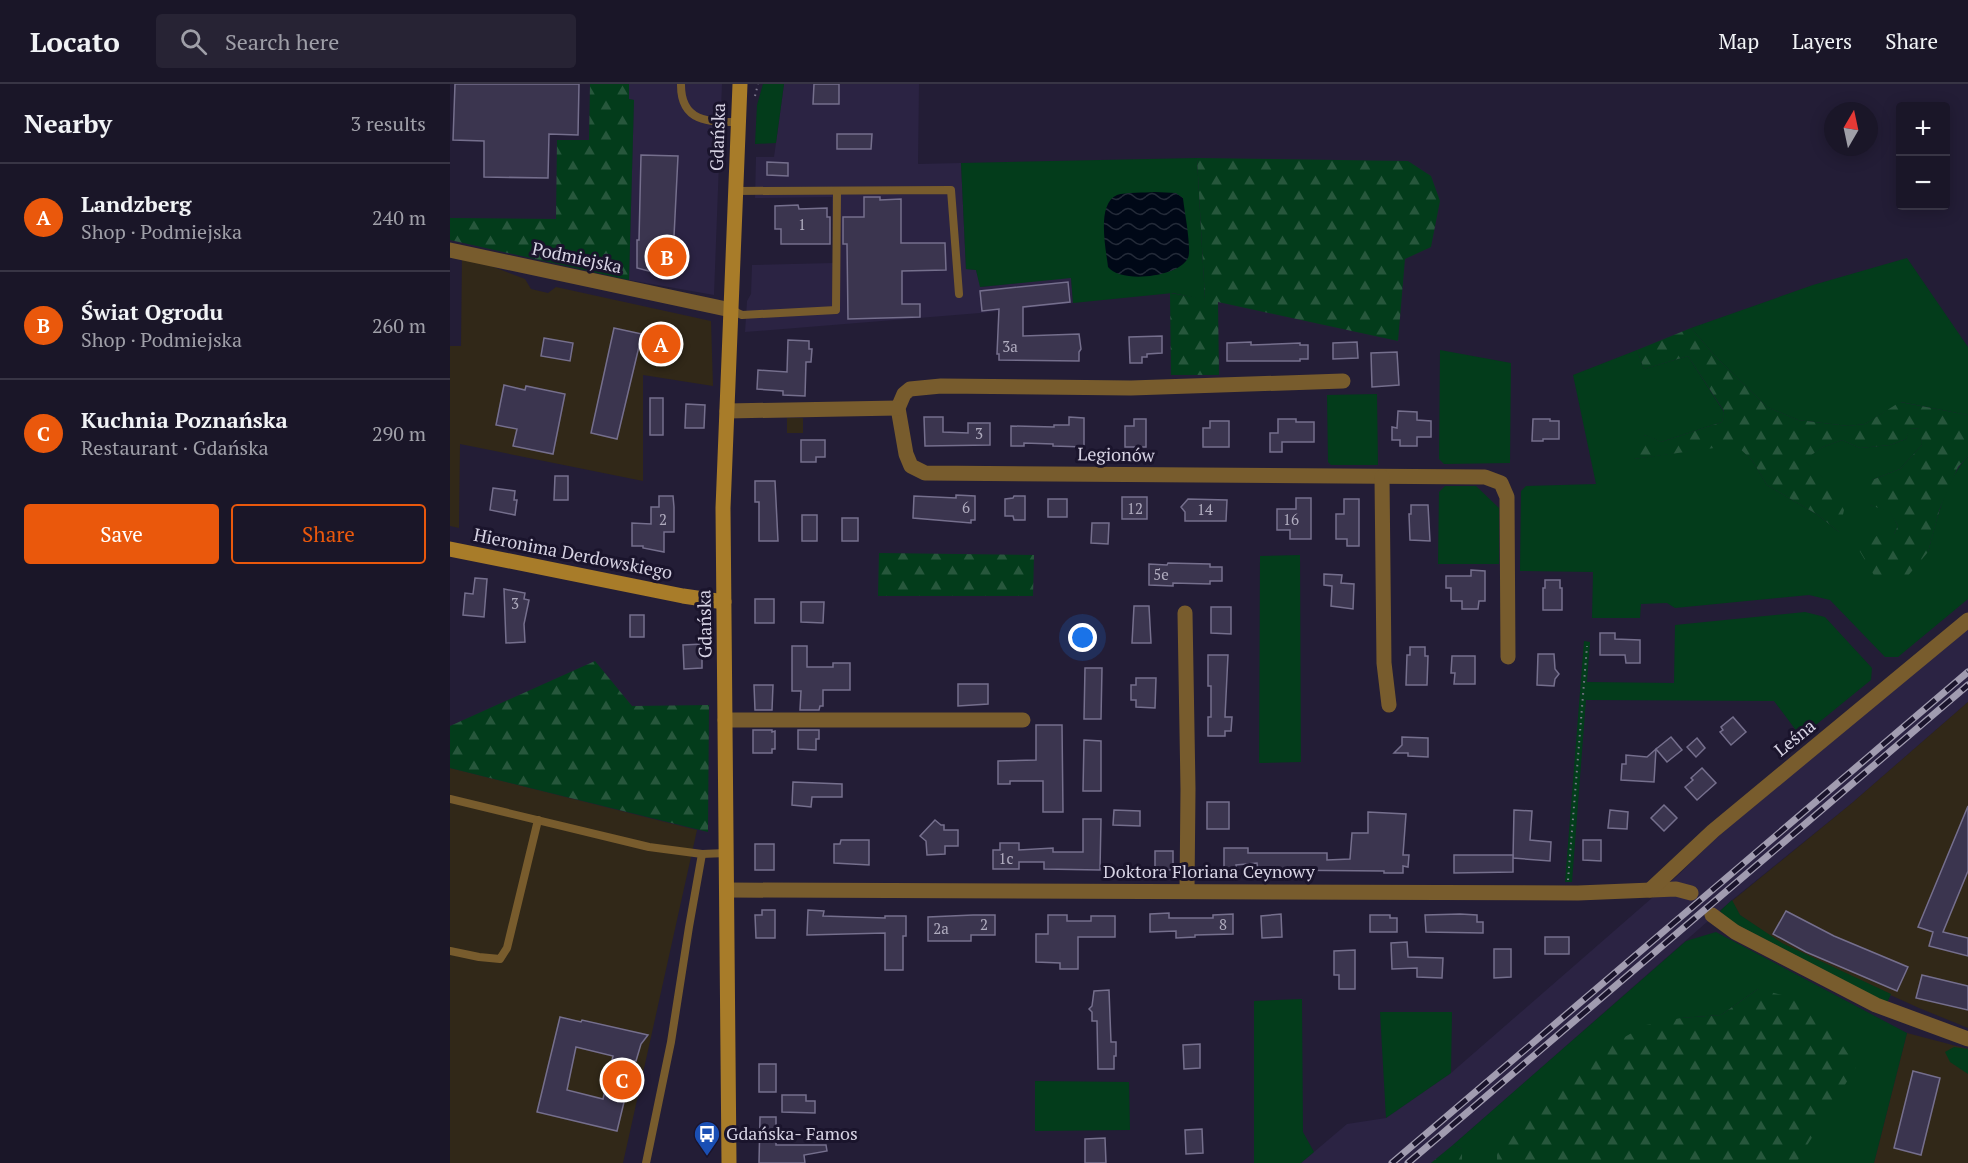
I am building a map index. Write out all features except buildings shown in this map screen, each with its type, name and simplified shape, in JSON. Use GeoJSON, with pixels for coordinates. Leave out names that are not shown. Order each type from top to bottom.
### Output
{"type":"FeatureCollection","features":[{"type":"Feature","properties":{"kind":"main road","name":"Gdańska"},"geometry":{"type":"LineString","coordinates":[[729,1163],[723,508],[740,84]]}},
{"type":"Feature","properties":{"kind":"main road","name":"Hieronima Derdowskiego"},"geometry":{"type":"LineString","coordinates":[[450,549],[683,596],[724,602]]}},
{"type":"Feature","properties":{"kind":"street","name":"Podmiejska"},"geometry":{"type":"LineString","coordinates":[[450,250],[731,310]]}},
{"type":"Feature","properties":{"kind":"street"},"geometry":{"type":"LineString","coordinates":[[727,411],[898,408],[904,394],[910,389],[942,386],[1131,388],[1343,381]]}},
{"type":"Feature","properties":{"kind":"street","name":"Legionów"},"geometry":{"type":"LineString","coordinates":[[898,408],[906,454],[911,466],[924,473],[1485,477],[1501,483],[1507,497],[1508,657]]}},
{"type":"Feature","properties":{"kind":"street"},"geometry":{"type":"LineString","coordinates":[[1382,477],[1384,663],[1389,705]]}},
{"type":"Feature","properties":{"kind":"street"},"geometry":{"type":"LineString","coordinates":[[1185,613],[1187,891]]}},
{"type":"Feature","properties":{"kind":"street","name":"Leśna"},"geometry":{"type":"LineString","coordinates":[[1650,890],[1713,831],[1968,620]]}},
{"type":"Feature","properties":{"kind":"street"},"geometry":{"type":"LineString","coordinates":[[725,720],[1023,720]]}},
{"type":"Feature","properties":{"kind":"street","name":"Doktora Floriana Ceynowy"},"geometry":{"type":"LineString","coordinates":[[727,890],[1578,893],[1676,890],[1691,893]]}},
{"type":"Feature","properties":{"kind":"street"},"geometry":{"type":"LineString","coordinates":[[1712,915],[1735,932],[1876,1005],[1968,1039]]}},
{"type":"Feature","properties":{"kind":"lane"},"geometry":{"type":"LineString","coordinates":[[681,85],[686,108],[693,116],[709,122],[739,123]]}},
{"type":"Feature","properties":{"kind":"lane"},"geometry":{"type":"LineString","coordinates":[[736,191],[951,190],[959,294]]}},
{"type":"Feature","properties":{"kind":"lane"},"geometry":{"type":"LineString","coordinates":[[731,310],[742,315],[836,310],[837,191]]}},
{"type":"Feature","properties":{"kind":"lane"},"geometry":{"type":"LineString","coordinates":[[450,799],[649,847],[702,854],[726,853]]}},
{"type":"Feature","properties":{"kind":"lane"},"geometry":{"type":"LineString","coordinates":[[450,951],[500,959],[507,948],[538,820]]}},
{"type":"Feature","properties":{"kind":"lane"},"geometry":{"type":"LineString","coordinates":[[646,1163],[671,1042],[702,854]]}},
{"type":"Feature","properties":{"kind":"path"},"geometry":{"type":"LineString","coordinates":[[1568,886],[1587,646]]}},
{"type":"Feature","properties":{"kind":"shaded area"},"geometry":{"type":"Polygon","coordinates":[[[629,84],[722,84],[714,295],[629,280],[634,100],[629,99],[629,84]]]}},
{"type":"Feature","properties":{"kind":"shaded area"},"geometry":{"type":"Polygon","coordinates":[[[784,84],[919,84],[918,164],[961,163],[966,269],[976,270],[981,287],[1071,277],[1073,303],[745,332],[747,301],[751,294],[752,265],[833,263],[832,197],[755,198],[756,157],[774,157],[784,84]]]}},
{"type":"Feature","properties":{"kind":"shaded area"},"geometry":{"type":"Polygon","coordinates":[[[462,255],[525,279],[531,289],[548,293],[556,287],[711,321],[713,386],[643,375],[643,481],[460,444],[459,528],[450,526],[450,346],[461,346],[462,255]]]}},
{"type":"Feature","properties":{"kind":"shaded area"},"geometry":{"type":"Polygon","coordinates":[[[787,418],[803,418],[803,433],[787,433],[787,418]]]}},
{"type":"Feature","properties":{"kind":"shaded area"},"geometry":{"type":"Polygon","coordinates":[[[1968,626],[1968,702],[1852,803],[1732,900],[1431,1163],[1301,1163],[1347,1124],[1386,1118],[1451,1073],[1676,877],[1716,838],[1968,626]]]}},
{"type":"Feature","properties":{"kind":"shaded area"},"geometry":{"type":"Polygon","coordinates":[[[1968,702],[1968,1028],[1813,960],[1779,942],[1740,915],[1732,901],[1852,803],[1968,702]]]}},
{"type":"Feature","properties":{"kind":"shaded area"},"geometry":{"type":"Polygon","coordinates":[[[450,768],[697,830],[623,1163],[450,1163],[450,768]]]}},
{"type":"Feature","properties":{"kind":"shaded area"},"geometry":{"type":"Polygon","coordinates":[[[1907,1033],[1968,1049],[1968,1163],[1874,1163],[1907,1033]]]}},
{"type":"Feature","properties":{"kind":"green space"},"geometry":{"type":"Polygon","coordinates":[[[590,84],[629,84],[629,99],[634,100],[629,280],[450,240],[450,218],[556,219],[557,140],[589,140],[590,84]]]}},
{"type":"Feature","properties":{"kind":"green space"},"geometry":{"type":"Polygon","coordinates":[[[763,84],[784,84],[776,143],[755,144],[757,105],[763,84]]]}},
{"type":"Feature","properties":{"kind":"green space"},"geometry":{"type":"Polygon","coordinates":[[[1197,158],[1205,300],[1173,293],[1073,303],[1071,278],[980,287],[976,270],[966,269],[961,163],[1197,158]]]}},
{"type":"Feature","properties":{"kind":"green space"},"geometry":{"type":"Polygon","coordinates":[[[1197,158],[1408,161],[1431,176],[1440,201],[1431,247],[1405,259],[1398,341],[1218,302],[1219,375],[1171,375],[1170,293],[1205,299],[1197,158]]]}},
{"type":"Feature","properties":{"kind":"green space"},"geometry":{"type":"Polygon","coordinates":[[[1907,258],[1968,347],[1968,415],[1901,402],[1865,424],[1848,426],[1798,420],[1767,407],[1715,356],[1691,328],[1813,285],[1907,258]]]}},
{"type":"Feature","properties":{"kind":"green space"},"geometry":{"type":"Polygon","coordinates":[[[1691,328],[1715,356],[1767,407],[1798,420],[1848,426],[1865,424],[1900,402],[1968,415],[1968,456],[1958,467],[1940,508],[1928,552],[1906,578],[1875,577],[1859,550],[1878,535],[1894,534],[1898,526],[1890,512],[1870,505],[1862,490],[1872,480],[1900,469],[1922,445],[1920,429],[1910,428],[1906,439],[1890,445],[1860,448],[1842,440],[1823,447],[1804,460],[1829,483],[1844,510],[1839,532],[1818,515],[1767,485],[1752,460],[1736,445],[1634,459],[1627,446],[1646,435],[1661,442],[1722,422],[1724,411],[1688,356],[1644,369],[1637,350],[1691,328]]]}},
{"type":"Feature","properties":{"kind":"green space"},"geometry":{"type":"Polygon","coordinates":[[[1440,350],[1511,363],[1510,463],[1444,464],[1439,459],[1440,350]]]}},
{"type":"Feature","properties":{"kind":"green space"},"geometry":{"type":"Polygon","coordinates":[[[1637,350],[1644,369],[1688,356],[1724,412],[1722,422],[1661,442],[1645,435],[1634,459],[1736,444],[1752,460],[1767,485],[1818,515],[1839,532],[1828,483],[1803,460],[1823,447],[1842,440],[1860,448],[1890,445],[1906,439],[1909,428],[1921,429],[1922,445],[1900,469],[1872,480],[1870,505],[1890,511],[1898,526],[1894,534],[1928,552],[1953,477],[1968,456],[1968,599],[1898,657],[1885,657],[1830,600],[1809,595],[1675,608],[1667,603],[1641,604],[1640,618],[1592,618],[1593,572],[1520,571],[1521,491],[1526,486],[1596,484],[1573,375],[1637,350]]]}},
{"type":"Feature","properties":{"kind":"green space"},"geometry":{"type":"Polygon","coordinates":[[[1377,394],[1378,465],[1331,465],[1328,462],[1327,395],[1377,394]]]}},
{"type":"Feature","properties":{"kind":"green space"},"geometry":{"type":"Polygon","coordinates":[[[1445,486],[1476,486],[1499,508],[1499,564],[1438,564],[1439,492],[1445,486]]]}},
{"type":"Feature","properties":{"kind":"green space"},"geometry":{"type":"Polygon","coordinates":[[[879,553],[1034,555],[1033,596],[878,596],[879,553]]]}},
{"type":"Feature","properties":{"kind":"green space"},"geometry":{"type":"Polygon","coordinates":[[[1300,555],[1301,762],[1259,763],[1260,556],[1300,555]]]}},
{"type":"Feature","properties":{"kind":"green space"},"geometry":{"type":"Polygon","coordinates":[[[1805,612],[1825,617],[1872,668],[1871,680],[1801,737],[1774,701],[1586,700],[1572,882],[1565,882],[1584,641],[1590,642],[1587,682],[1674,683],[1675,625],[1805,612]]]}},
{"type":"Feature","properties":{"kind":"green space"},"geometry":{"type":"Polygon","coordinates":[[[595,661],[632,706],[709,705],[708,832],[450,768],[450,726],[595,661]]]}},
{"type":"Feature","properties":{"kind":"green space"},"geometry":{"type":"Polygon","coordinates":[[[1732,900],[1740,915],[1782,943],[1891,994],[1887,1003],[1730,921],[1720,911],[1732,900]]]}},
{"type":"Feature","properties":{"kind":"green space"},"geometry":{"type":"Polygon","coordinates":[[[1716,932],[1907,1033],[1874,1163],[1795,1163],[1758,989],[1721,1015],[1681,1018],[1497,1155],[1497,1163],[1462,1163],[1462,1149],[1453,1145],[1686,941],[1716,932]]]}},
{"type":"Feature","properties":{"kind":"green space"},"geometry":{"type":"Polygon","coordinates":[[[1758,989],[1817,1004],[1856,1067],[1796,1163],[1497,1163],[1497,1155],[1508,1129],[1605,1048],[1646,1025],[1681,1018],[1721,1015],[1758,989]]]}},
{"type":"Feature","properties":{"kind":"green space"},"geometry":{"type":"Polygon","coordinates":[[[1302,999],[1303,1132],[1314,1152],[1301,1163],[1254,1163],[1254,1001],[1302,999]]]}},
{"type":"Feature","properties":{"kind":"green space"},"geometry":{"type":"Polygon","coordinates":[[[1380,1012],[1452,1012],[1451,1073],[1386,1118],[1380,1012]]]}},
{"type":"Feature","properties":{"kind":"green space"},"geometry":{"type":"Polygon","coordinates":[[[1954,1047],[1968,1049],[1968,1074],[1950,1062],[1945,1052],[1954,1047]]]}},
{"type":"Feature","properties":{"kind":"green space"},"geometry":{"type":"Polygon","coordinates":[[[1035,1081],[1129,1082],[1130,1130],[1035,1131],[1035,1081]]]}},
{"type":"Feature","properties":{"kind":"green space"},"geometry":{"type":"Polygon","coordinates":[[[1453,1145],[1462,1149],[1462,1163],[1431,1163],[1453,1145]]]}},
{"type":"Feature","properties":{"kind":"water"},"geometry":{"type":"Polygon","coordinates":[[[1176,193],[1183,198],[1188,258],[1183,265],[1162,274],[1137,277],[1115,272],[1108,267],[1104,228],[1106,208],[1117,195],[1176,193]]]}},
{"type":"Feature","properties":{"kind":"railway"},"geometry":{"type":"LineString","coordinates":[[1392,1163],[1968,672]]}},
{"type":"Feature","properties":{"kind":"railway"},"geometry":{"type":"LineString","coordinates":[[1408,1163],[1968,685]]}},
{"type":"Feature","properties":{"kind":"place","name":"Świat Ogrodu"},"geometry":{"type":"Point","coordinates":[667,257]}},
{"type":"Feature","properties":{"kind":"place","name":"Landzberg"},"geometry":{"type":"Point","coordinates":[661,344]}},
{"type":"Feature","properties":{"kind":"place","name":"Kuchnia Poznańska"},"geometry":{"type":"Point","coordinates":[622,1080]}},
{"type":"Feature","properties":{"kind":"place","name":"Gdańska- Famos"},"geometry":{"type":"Point","coordinates":[707,1157]}}]}
